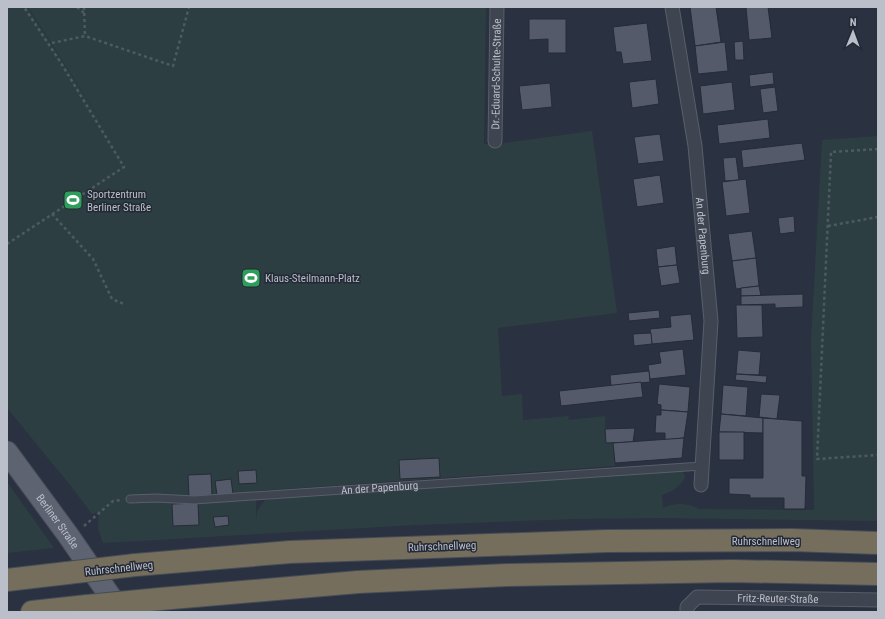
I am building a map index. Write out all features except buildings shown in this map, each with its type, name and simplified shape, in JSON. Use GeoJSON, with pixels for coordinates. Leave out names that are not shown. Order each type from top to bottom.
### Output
{"type":"FeatureCollection","features":[{"type":"Feature","properties":{"kind":"highway","name":"Ruhrschnellweg"},"geometry":{"type":"LineString","coordinates":[[7,580],[136,565],[290,552],[599,541],[792,540],[878,543]]}},
{"type":"Feature","properties":{"kind":"highway"},"geometry":{"type":"LineString","coordinates":[[32,612],[160,599],[358,582],[507,575],[732,571],[878,574]]}},
{"type":"Feature","properties":{"kind":"main road","name":"Berliner Straße"},"geometry":{"type":"LineString","coordinates":[[7,452],[68,535],[121,612]]}},
{"type":"Feature","properties":{"kind":"street","name":"Dr.-Eduard-Schulte-Straße"},"geometry":{"type":"LineString","coordinates":[[495,141],[497,7]]}},
{"type":"Feature","properties":{"kind":"street","name":"An der Papenburg"},"geometry":{"type":"LineString","coordinates":[[672,7],[696,146],[712,321],[701,485]]}},
{"type":"Feature","properties":{"kind":"street","name":"Fritz-Reuter-Straße"},"geometry":{"type":"LineString","coordinates":[[687,612],[687,607],[697,597],[878,600]]}},
{"type":"Feature","properties":{"kind":"lane","name":"An der Papenburg"},"geometry":{"type":"LineString","coordinates":[[130,499],[156,498],[194,500],[702,466]]}},
{"type":"Feature","properties":{"kind":"path"},"geometry":{"type":"LineString","coordinates":[[7,244],[124,167],[61,63],[24,7]]}},
{"type":"Feature","properties":{"kind":"path"},"geometry":{"type":"LineString","coordinates":[[77,7],[84,13]]}},
{"type":"Feature","properties":{"kind":"path"},"geometry":{"type":"LineString","coordinates":[[84,7],[85,36]]}},
{"type":"Feature","properties":{"kind":"path"},"geometry":{"type":"LineString","coordinates":[[52,43],[85,36],[173,66],[189,7]]}},
{"type":"Feature","properties":{"kind":"path"},"geometry":{"type":"LineString","coordinates":[[878,149],[831,152],[817,459],[878,455]]}},
{"type":"Feature","properties":{"kind":"path"},"geometry":{"type":"LineString","coordinates":[[52,214],[93,259],[112,299],[124,304]]}},
{"type":"Feature","properties":{"kind":"path"},"geometry":{"type":"LineString","coordinates":[[828,226],[878,217]]}},
{"type":"Feature","properties":{"kind":"path"},"geometry":{"type":"LineString","coordinates":[[68,535],[87,525],[113,501],[130,499]]}},
{"type":"Feature","properties":{"kind":"shaded area"},"geometry":{"type":"Polygon","coordinates":[[[7,7],[27,7],[116,144],[28,7],[486,7],[484,144],[505,143],[592,131],[617,313],[498,328],[502,396],[522,394],[523,420],[569,416],[568,420],[605,416],[606,443],[613,443],[615,466],[256,491],[256,522],[257,511],[265,500],[316,493],[681,470],[685,476],[684,480],[676,488],[662,495],[663,508],[681,504],[690,505],[699,509],[814,510],[811,339],[822,140],[878,136],[878,521],[662,518],[576,519],[417,525],[103,543],[98,528],[99,512],[92,514],[7,408],[7,7]]]}},
{"type":"Feature","properties":{"kind":"shaded area"},"geometry":{"type":"Polygon","coordinates":[[[7,482],[54,548],[7,553],[7,482]]]}},
{"type":"Feature","properties":{"kind":"place","name":"Sportzentrum Berliner Straße"},"geometry":{"type":"Point","coordinates":[73,200]}},
{"type":"Feature","properties":{"kind":"place","name":"Klaus-Steilmann-Platz"},"geometry":{"type":"Point","coordinates":[251,278]}}]}
